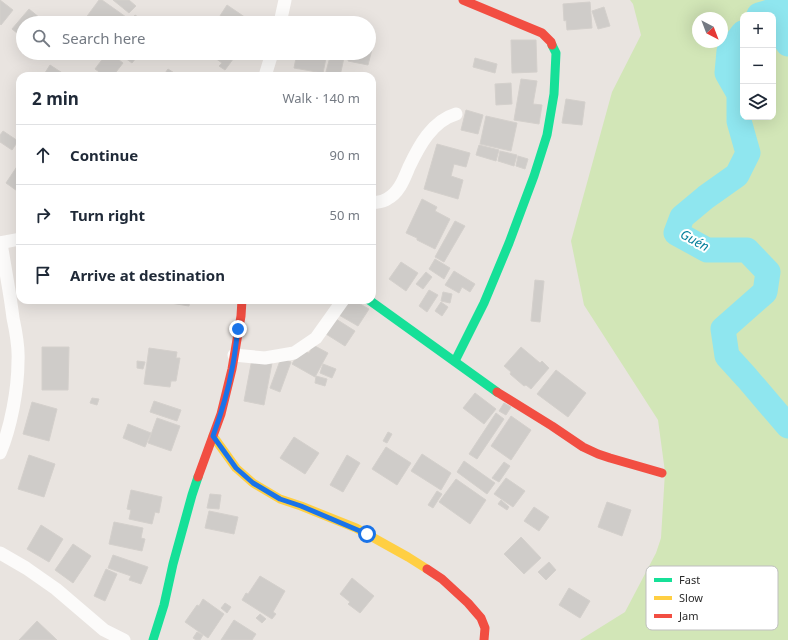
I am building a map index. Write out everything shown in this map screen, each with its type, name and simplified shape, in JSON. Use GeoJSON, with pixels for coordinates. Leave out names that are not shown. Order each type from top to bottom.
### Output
{"type":"FeatureCollection","features":[{"type":"Feature","properties":{"kind":"street"},"geometry":{"type":"LineString","coordinates":[[282,16],[285,0]]}},
{"type":"Feature","properties":{"kind":"street"},"geometry":{"type":"LineString","coordinates":[[455,361],[484,303],[509,243],[534,176],[547,135],[554,94],[556,53],[551,42],[542,33],[463,0]]}},
{"type":"Feature","properties":{"kind":"street"},"geometry":{"type":"LineString","coordinates":[[266,72],[270,60]]}},
{"type":"Feature","properties":{"kind":"street"},"geometry":{"type":"LineString","coordinates":[[376,202],[386,200],[395,193],[403,183],[421,144],[438,123],[448,116],[456,114]]}},
{"type":"Feature","properties":{"kind":"street"},"geometry":{"type":"LineString","coordinates":[[0,453],[10,422],[16,391],[18,360],[15,326],[0,243],[16,240]]}},
{"type":"Feature","properties":{"kind":"street"},"geometry":{"type":"LineString","coordinates":[[153,640],[159,624],[173,564],[192,495],[221,414],[232,369],[242,304]]}},
{"type":"Feature","properties":{"kind":"street"},"geometry":{"type":"LineString","coordinates":[[234,355],[265,358],[294,353],[316,338],[340,304]]}},
{"type":"Feature","properties":{"kind":"street"},"geometry":{"type":"LineString","coordinates":[[375,304],[497,392],[583,447],[610,458],[662,473]]}},
{"type":"Feature","properties":{"kind":"street"},"geometry":{"type":"LineString","coordinates":[[213,436],[236,468],[253,483],[280,499],[356,528],[378,539],[408,556],[442,579],[468,603],[481,618],[484,628],[484,640]]}},
{"type":"Feature","properties":{"kind":"street"},"geometry":{"type":"LineString","coordinates":[[0,553],[26,568],[56,590],[104,630],[124,640]]}},
{"type":"Feature","properties":{"kind":"green space"},"geometry":{"type":"Polygon","coordinates":[[[630,0],[788,0],[788,640],[580,640],[625,612],[646,572],[646,630],[778,630],[778,566],[649,566],[656,553],[661,538],[665,472],[658,420],[584,305],[571,241],[612,92],[641,35],[633,4],[630,0]]]}},
{"type":"Feature","properties":{"kind":"building"},"geometry":{"type":"Polygon","coordinates":[[[0,0],[13,10],[1,25],[0,24],[0,0]]]}},
{"type":"Feature","properties":{"kind":"building"},"geometry":{"type":"Polygon","coordinates":[[[99,0],[102,0],[125,16],[87,16],[99,0]]]}},
{"type":"Feature","properties":{"kind":"building"},"geometry":{"type":"Polygon","coordinates":[[[113,0],[129,0],[136,6],[129,13],[113,0]]]}},
{"type":"Feature","properties":{"kind":"building"},"geometry":{"type":"Polygon","coordinates":[[[590,2],[592,28],[567,30],[566,20],[564,21],[563,4],[590,2]]]}},
{"type":"Feature","properties":{"kind":"building"},"geometry":{"type":"Polygon","coordinates":[[[227,5],[243,16],[220,16],[227,5]]]}},
{"type":"Feature","properties":{"kind":"building"},"geometry":{"type":"Polygon","coordinates":[[[604,7],[610,26],[598,29],[592,11],[604,7]]]}},
{"type":"Feature","properties":{"kind":"building"},"geometry":{"type":"Polygon","coordinates":[[[29,9],[38,16],[23,16],[29,9]]]}},
{"type":"Feature","properties":{"kind":"building"},"geometry":{"type":"Polygon","coordinates":[[[16,24],[16,32],[12,29],[16,24]]]}},
{"type":"Feature","properties":{"kind":"building"},"geometry":{"type":"Polygon","coordinates":[[[511,40],[536,40],[537,72],[512,73],[511,40]]]}},
{"type":"Feature","properties":{"kind":"building"},"geometry":{"type":"Polygon","coordinates":[[[475,58],[497,64],[495,73],[473,67],[475,58]]]}},
{"type":"Feature","properties":{"kind":"building"},"geometry":{"type":"Polygon","coordinates":[[[102,60],[119,60],[123,63],[116,72],[99,72],[95,69],[102,60]]]}},
{"type":"Feature","properties":{"kind":"building"},"geometry":{"type":"Polygon","coordinates":[[[218,60],[232,60],[225,70],[219,66],[222,63],[218,60]]]}},
{"type":"Feature","properties":{"kind":"building"},"geometry":{"type":"Polygon","coordinates":[[[296,60],[326,60],[323,72],[294,68],[296,60]]]}},
{"type":"Feature","properties":{"kind":"building"},"geometry":{"type":"Polygon","coordinates":[[[329,60],[343,60],[341,72],[326,72],[329,60]]]}},
{"type":"Feature","properties":{"kind":"building"},"geometry":{"type":"Polygon","coordinates":[[[348,60],[369,60],[368,65],[348,60]]]}},
{"type":"Feature","properties":{"kind":"building"},"geometry":{"type":"Polygon","coordinates":[[[50,65],[61,72],[46,72],[50,65]]]}},
{"type":"Feature","properties":{"kind":"building"},"geometry":{"type":"Polygon","coordinates":[[[168,69],[173,72],[166,72],[168,69]]]}},
{"type":"Feature","properties":{"kind":"building"},"geometry":{"type":"Polygon","coordinates":[[[521,79],[537,81],[533,104],[542,105],[539,124],[514,120],[521,79]]]}},
{"type":"Feature","properties":{"kind":"building"},"geometry":{"type":"Polygon","coordinates":[[[511,83],[512,104],[496,105],[495,84],[511,83]]]}},
{"type":"Feature","properties":{"kind":"building"},"geometry":{"type":"Polygon","coordinates":[[[566,99],[585,102],[582,125],[562,123],[566,99]]]}},
{"type":"Feature","properties":{"kind":"building"},"geometry":{"type":"Polygon","coordinates":[[[466,110],[483,115],[478,134],[461,130],[466,110]]]}},
{"type":"Feature","properties":{"kind":"building"},"geometry":{"type":"Polygon","coordinates":[[[486,116],[517,123],[511,151],[480,144],[486,116]]]}},
{"type":"Feature","properties":{"kind":"building"},"geometry":{"type":"Polygon","coordinates":[[[3,131],[16,140],[16,144],[12,150],[0,142],[0,135],[3,131]]]}},
{"type":"Feature","properties":{"kind":"building"},"geometry":{"type":"Polygon","coordinates":[[[437,144],[470,153],[466,167],[454,164],[451,176],[463,180],[458,199],[424,189],[437,144]]]}},
{"type":"Feature","properties":{"kind":"building"},"geometry":{"type":"Polygon","coordinates":[[[479,145],[499,150],[496,161],[476,155],[479,145]]]}},
{"type":"Feature","properties":{"kind":"building"},"geometry":{"type":"Polygon","coordinates":[[[500,151],[517,155],[514,166],[498,161],[500,151]]]}},
{"type":"Feature","properties":{"kind":"building"},"geometry":{"type":"Polygon","coordinates":[[[518,156],[528,159],[525,169],[516,166],[518,156]]]}},
{"type":"Feature","properties":{"kind":"building"},"geometry":{"type":"Polygon","coordinates":[[[16,168],[16,190],[6,183],[16,168]]]}},
{"type":"Feature","properties":{"kind":"building"},"geometry":{"type":"Polygon","coordinates":[[[422,199],[437,207],[435,211],[450,219],[435,249],[406,233],[422,199]]]}},
{"type":"Feature","properties":{"kind":"building"},"geometry":{"type":"Polygon","coordinates":[[[455,221],[465,226],[444,262],[435,257],[455,221]]]}},
{"type":"Feature","properties":{"kind":"building"},"geometry":{"type":"Polygon","coordinates":[[[435,259],[450,268],[444,279],[429,269],[435,259]]]}},
{"type":"Feature","properties":{"kind":"building"},"geometry":{"type":"Polygon","coordinates":[[[401,262],[418,273],[406,291],[389,279],[401,262]]]}},
{"type":"Feature","properties":{"kind":"building"},"geometry":{"type":"Polygon","coordinates":[[[454,271],[475,284],[470,292],[462,287],[459,293],[445,285],[454,271]]]}},
{"type":"Feature","properties":{"kind":"building"},"geometry":{"type":"Polygon","coordinates":[[[426,272],[432,277],[423,289],[416,284],[426,272]]]}},
{"type":"Feature","properties":{"kind":"building"},"geometry":{"type":"Polygon","coordinates":[[[535,280],[544,281],[540,322],[531,321],[535,280]]]}},
{"type":"Feature","properties":{"kind":"building"},"geometry":{"type":"Polygon","coordinates":[[[429,290],[438,295],[427,312],[419,306],[429,290]]]}},
{"type":"Feature","properties":{"kind":"building"},"geometry":{"type":"Polygon","coordinates":[[[443,292],[452,294],[450,303],[441,301],[443,292]]]}},
{"type":"Feature","properties":{"kind":"building"},"geometry":{"type":"Polygon","coordinates":[[[441,302],[448,307],[442,316],[435,311],[441,302]]]}},
{"type":"Feature","properties":{"kind":"building"},"geometry":{"type":"Polygon","coordinates":[[[176,304],[189,304],[189,306],[176,304]]]}},
{"type":"Feature","properties":{"kind":"building"},"geometry":{"type":"Polygon","coordinates":[[[345,304],[360,304],[369,309],[358,326],[339,315],[345,304]]]}},
{"type":"Feature","properties":{"kind":"building"},"geometry":{"type":"Polygon","coordinates":[[[336,319],[355,331],[345,346],[326,334],[336,319]]]}},
{"type":"Feature","properties":{"kind":"building"},"geometry":{"type":"Polygon","coordinates":[[[313,345],[328,353],[315,377],[292,364],[303,350],[309,353],[313,345]]]}},
{"type":"Feature","properties":{"kind":"building"},"geometry":{"type":"Polygon","coordinates":[[[42,347],[69,347],[68,390],[42,390],[42,347]]]}},
{"type":"Feature","properties":{"kind":"building"},"geometry":{"type":"Polygon","coordinates":[[[521,347],[540,363],[542,361],[549,368],[531,389],[526,385],[524,386],[510,374],[511,372],[504,366],[521,347]]]}},
{"type":"Feature","properties":{"kind":"building"},"geometry":{"type":"Polygon","coordinates":[[[149,348],[177,352],[176,358],[180,358],[176,381],[171,381],[170,387],[144,384],[149,348]]]}},
{"type":"Feature","properties":{"kind":"building"},"geometry":{"type":"Polygon","coordinates":[[[281,358],[291,362],[280,392],[270,388],[281,358]]]}},
{"type":"Feature","properties":{"kind":"building"},"geometry":{"type":"Polygon","coordinates":[[[252,359],[272,363],[264,405],[244,401],[252,359]]]}},
{"type":"Feature","properties":{"kind":"building"},"geometry":{"type":"Polygon","coordinates":[[[137,361],[145,362],[143,369],[137,368],[137,361]]]}},
{"type":"Feature","properties":{"kind":"building"},"geometry":{"type":"Polygon","coordinates":[[[323,364],[336,369],[332,378],[320,373],[323,364]]]}},
{"type":"Feature","properties":{"kind":"building"},"geometry":{"type":"Polygon","coordinates":[[[556,370],[586,393],[568,417],[537,394],[556,370]]]}},
{"type":"Feature","properties":{"kind":"building"},"geometry":{"type":"Polygon","coordinates":[[[316,376],[327,379],[325,386],[315,383],[316,376]]]}},
{"type":"Feature","properties":{"kind":"building"},"geometry":{"type":"Polygon","coordinates":[[[475,393],[496,409],[484,424],[463,408],[475,393]]]}},
{"type":"Feature","properties":{"kind":"building"},"geometry":{"type":"Polygon","coordinates":[[[92,398],[99,399],[97,405],[90,403],[92,398]]]}},
{"type":"Feature","properties":{"kind":"building"},"geometry":{"type":"Polygon","coordinates":[[[154,401],[181,410],[177,421],[150,412],[154,401]]]}},
{"type":"Feature","properties":{"kind":"building"},"geometry":{"type":"Polygon","coordinates":[[[32,402],[57,409],[49,441],[23,434],[32,402]]]}},
{"type":"Feature","properties":{"kind":"building"},"geometry":{"type":"Polygon","coordinates":[[[504,403],[511,407],[506,415],[499,411],[504,403]]]}},
{"type":"Feature","properties":{"kind":"building"},"geometry":{"type":"Polygon","coordinates":[[[496,413],[504,419],[477,459],[469,454],[496,413]]]}},
{"type":"Feature","properties":{"kind":"building"},"geometry":{"type":"Polygon","coordinates":[[[511,416],[531,430],[511,460],[491,446],[511,416]]]}},
{"type":"Feature","properties":{"kind":"building"},"geometry":{"type":"Polygon","coordinates":[[[157,418],[180,426],[171,451],[148,443],[157,418]]]}},
{"type":"Feature","properties":{"kind":"building"},"geometry":{"type":"Polygon","coordinates":[[[128,424],[151,433],[145,447],[123,438],[128,424]]]}},
{"type":"Feature","properties":{"kind":"building"},"geometry":{"type":"Polygon","coordinates":[[[388,432],[392,434],[387,443],[383,441],[388,432]]]}},
{"type":"Feature","properties":{"kind":"building"},"geometry":{"type":"Polygon","coordinates":[[[294,437],[319,453],[305,474],[280,458],[294,437]]]}},
{"type":"Feature","properties":{"kind":"building"},"geometry":{"type":"Polygon","coordinates":[[[386,447],[411,463],[397,485],[372,469],[386,447]]]}},
{"type":"Feature","properties":{"kind":"building"},"geometry":{"type":"Polygon","coordinates":[[[422,454],[451,473],[441,490],[411,471],[422,454]]]}},
{"type":"Feature","properties":{"kind":"building"},"geometry":{"type":"Polygon","coordinates":[[[29,455],[55,464],[44,497],[18,489],[29,455]]]}},
{"type":"Feature","properties":{"kind":"building"},"geometry":{"type":"Polygon","coordinates":[[[347,455],[360,463],[343,492],[330,485],[347,455]]]}},
{"type":"Feature","properties":{"kind":"building"},"geometry":{"type":"Polygon","coordinates":[[[464,461],[495,483],[487,494],[457,472],[464,461]]]}},
{"type":"Feature","properties":{"kind":"building"},"geometry":{"type":"Polygon","coordinates":[[[504,462],[510,466],[499,482],[492,478],[504,462]]]}},
{"type":"Feature","properties":{"kind":"building"},"geometry":{"type":"Polygon","coordinates":[[[506,478],[525,491],[513,507],[494,494],[506,478]]]}},
{"type":"Feature","properties":{"kind":"building"},"geometry":{"type":"Polygon","coordinates":[[[456,479],[486,500],[470,524],[439,502],[456,479]]]}},
{"type":"Feature","properties":{"kind":"building"},"geometry":{"type":"Polygon","coordinates":[[[131,490],[162,497],[159,513],[155,512],[152,524],[129,519],[131,510],[127,509],[131,490]]]}},
{"type":"Feature","properties":{"kind":"building"},"geometry":{"type":"Polygon","coordinates":[[[437,491],[442,494],[433,508],[428,505],[437,491]]]}},
{"type":"Feature","properties":{"kind":"building"},"geometry":{"type":"Polygon","coordinates":[[[210,494],[221,495],[219,509],[207,508],[210,494]]]}},
{"type":"Feature","properties":{"kind":"building"},"geometry":{"type":"Polygon","coordinates":[[[501,500],[509,507],[507,510],[498,504],[501,500]]]}},
{"type":"Feature","properties":{"kind":"building"},"geometry":{"type":"Polygon","coordinates":[[[607,502],[631,510],[622,536],[598,527],[607,502]]]}},
{"type":"Feature","properties":{"kind":"building"},"geometry":{"type":"Polygon","coordinates":[[[534,507],[549,517],[539,531],[524,521],[534,507]]]}},
{"type":"Feature","properties":{"kind":"building"},"geometry":{"type":"Polygon","coordinates":[[[209,511],[238,517],[234,534],[205,528],[209,511]]]}},
{"type":"Feature","properties":{"kind":"building"},"geometry":{"type":"Polygon","coordinates":[[[114,522],[143,528],[141,538],[145,539],[142,551],[109,544],[114,522]]]}},
{"type":"Feature","properties":{"kind":"building"},"geometry":{"type":"Polygon","coordinates":[[[41,525],[63,539],[49,562],[27,549],[41,525]]]}},
{"type":"Feature","properties":{"kind":"building"},"geometry":{"type":"Polygon","coordinates":[[[521,537],[541,558],[524,574],[504,554],[521,537]]]}},
{"type":"Feature","properties":{"kind":"building"},"geometry":{"type":"Polygon","coordinates":[[[73,544],[91,556],[73,583],[55,570],[73,544]]]}},
{"type":"Feature","properties":{"kind":"building"},"geometry":{"type":"Polygon","coordinates":[[[113,555],[148,567],[141,584],[129,580],[131,576],[108,568],[113,555]]]}},
{"type":"Feature","properties":{"kind":"building"},"geometry":{"type":"Polygon","coordinates":[[[549,562],[556,570],[546,580],[538,572],[549,562]]]}},
{"type":"Feature","properties":{"kind":"building"},"geometry":{"type":"Polygon","coordinates":[[[106,569],[117,574],[105,601],[94,596],[106,569]]]}},
{"type":"Feature","properties":{"kind":"building"},"geometry":{"type":"Polygon","coordinates":[[[260,576],[285,591],[273,612],[276,614],[272,619],[242,600],[260,576]]]}},
{"type":"Feature","properties":{"kind":"building"},"geometry":{"type":"Polygon","coordinates":[[[352,578],[374,596],[360,613],[348,604],[350,602],[340,594],[352,578]]]}},
{"type":"Feature","properties":{"kind":"building"},"geometry":{"type":"Polygon","coordinates":[[[569,588],[590,601],[580,618],[559,605],[569,588]]]}},
{"type":"Feature","properties":{"kind":"building"},"geometry":{"type":"Polygon","coordinates":[[[203,599],[224,614],[208,638],[185,622],[203,599]]]}},
{"type":"Feature","properties":{"kind":"building"},"geometry":{"type":"Polygon","coordinates":[[[225,603],[231,607],[227,613],[221,608],[225,603]]]}},
{"type":"Feature","properties":{"kind":"building"},"geometry":{"type":"Polygon","coordinates":[[[260,614],[266,619],[262,623],[256,618],[260,614]]]}},
{"type":"Feature","properties":{"kind":"building"},"geometry":{"type":"Polygon","coordinates":[[[234,620],[256,634],[252,640],[221,640],[234,620]]]}},
{"type":"Feature","properties":{"kind":"building"},"geometry":{"type":"Polygon","coordinates":[[[37,621],[57,640],[19,640],[37,621]]]}},
{"type":"Feature","properties":{"kind":"building"},"geometry":{"type":"Polygon","coordinates":[[[197,632],[203,635],[200,640],[193,638],[197,632]]]}},
{"type":"Feature","properties":{"kind":"waterway","name":"Guén"},"geometry":{"type":"LineString","coordinates":[[769,12],[779,9],[782,35],[788,44]]}},
{"type":"Feature","properties":{"kind":"waterway","name":"Guén"},"geometry":{"type":"LineString","coordinates":[[740,37],[729,51],[727,73],[739,94],[739,121],[748,153],[737,175],[706,197],[682,217],[676,233],[707,250],[747,250],[768,272],[765,292],[723,329],[727,356],[788,426]]}},
{"type":"Feature","properties":{"kind":"traffic: fast"},"geometry":{"type":"LineString","coordinates":[[455,361],[484,303],[509,243],[534,176],[547,135],[554,94],[556,53],[552,45]]}},
{"type":"Feature","properties":{"kind":"traffic: fast"},"geometry":{"type":"LineString","coordinates":[[375,304],[497,392]]}},
{"type":"Feature","properties":{"kind":"traffic: fast"},"geometry":{"type":"LineString","coordinates":[[153,640],[164,605],[173,564],[198,477]]}},
{"type":"Feature","properties":{"kind":"traffic: slow"},"geometry":{"type":"LineString","coordinates":[[213,436],[236,468],[253,483],[280,499],[356,528],[427,569]]}},
{"type":"Feature","properties":{"kind":"traffic: jam"},"geometry":{"type":"LineString","coordinates":[[463,0],[542,33],[552,45]]}},
{"type":"Feature","properties":{"kind":"traffic: jam"},"geometry":{"type":"LineString","coordinates":[[198,477],[221,414],[232,369],[242,304]]}},
{"type":"Feature","properties":{"kind":"traffic: jam"},"geometry":{"type":"LineString","coordinates":[[497,392],[583,447],[610,458],[662,473]]}},
{"type":"Feature","properties":{"kind":"traffic: jam"},"geometry":{"type":"LineString","coordinates":[[427,569],[442,579],[468,603],[481,618],[485,628],[484,640]]}},
{"type":"Feature","properties":{"kind":"route"},"geometry":{"type":"LineString","coordinates":[[238,329],[232,369],[221,414],[213,436],[236,468],[253,483],[280,499],[356,528],[367,534]]}}]}
